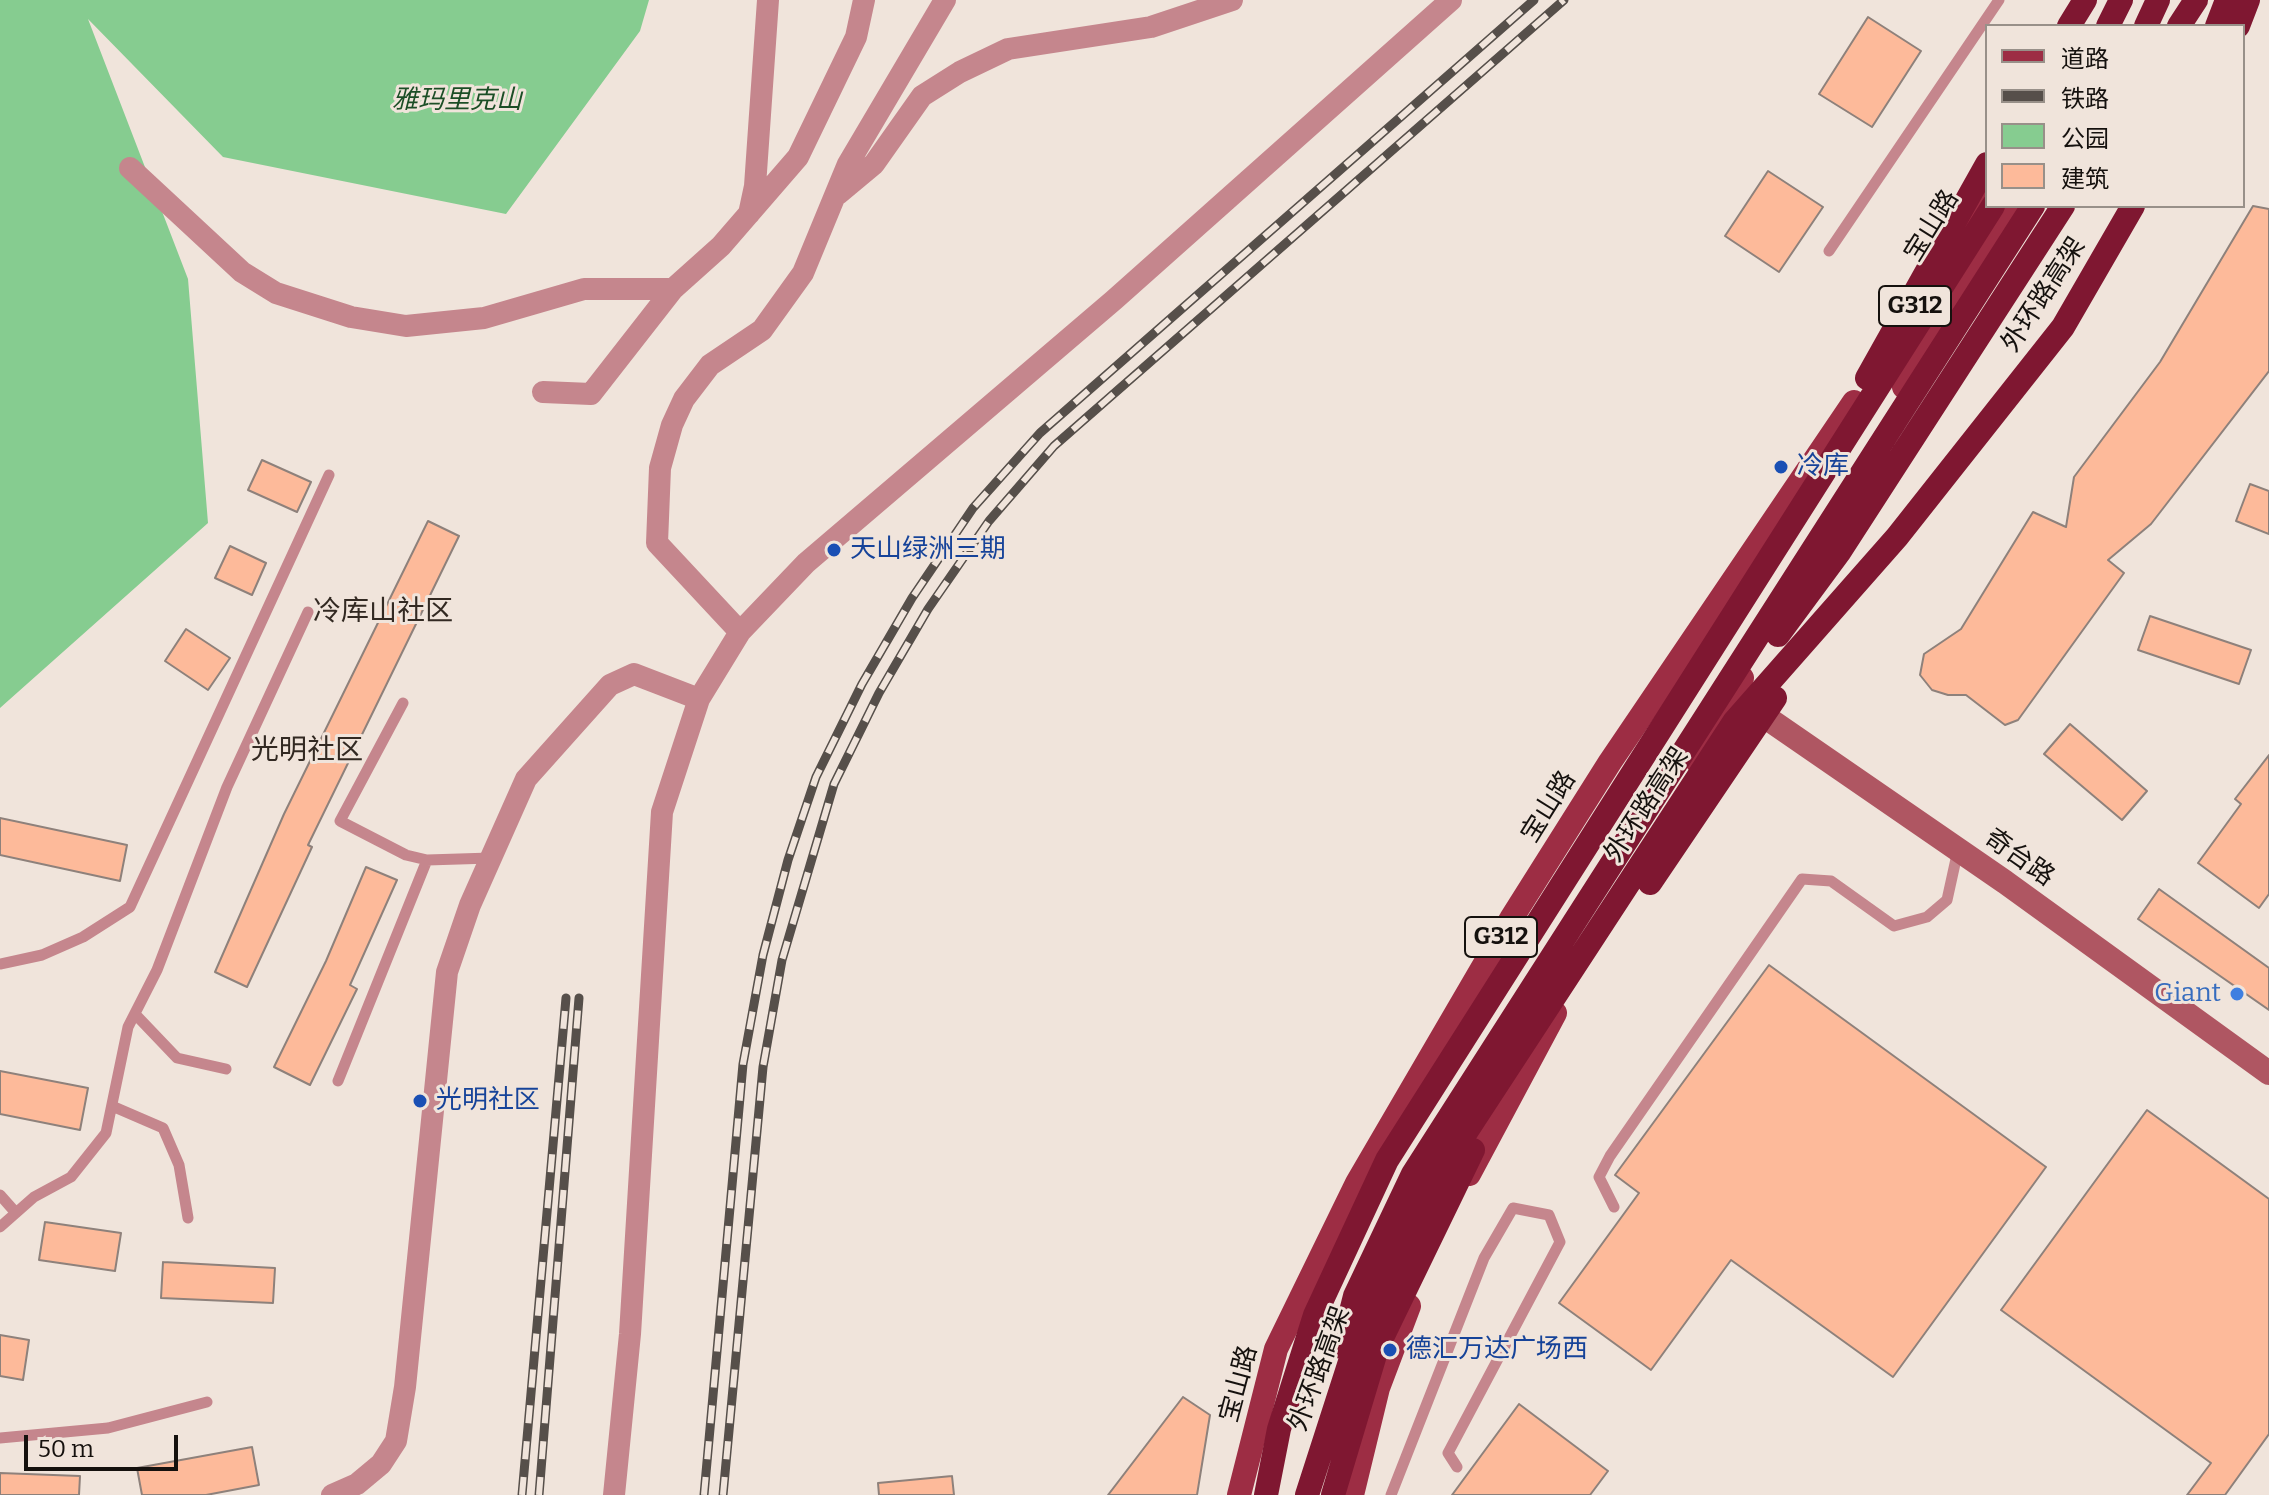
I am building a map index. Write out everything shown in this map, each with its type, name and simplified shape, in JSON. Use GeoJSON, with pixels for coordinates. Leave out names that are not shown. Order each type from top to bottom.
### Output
{"type":"FeatureCollection","features":[{"type":"Feature","properties":{"kind":"highway"},"geometry":{"type":"LineString","coordinates":[[2070,24],[2085,0]]}},
{"type":"Feature","properties":{"kind":"highway"},"geometry":{"type":"LineString","coordinates":[[2106,24],[2122,0]]}},
{"type":"Feature","properties":{"kind":"highway"},"geometry":{"type":"LineString","coordinates":[[2148,24],[2158,0]]}},
{"type":"Feature","properties":{"kind":"highway"},"geometry":{"type":"LineString","coordinates":[[2180,24],[2196,0]]}},
{"type":"Feature","properties":{"kind":"highway"},"geometry":{"type":"LineString","coordinates":[[2218,24],[2227,0]]}},
{"type":"Feature","properties":{"kind":"highway"},"geometry":{"type":"LineString","coordinates":[[2239,24],[2248,0]]}},
{"type":"Feature","properties":{"kind":"highway"},"geometry":{"type":"LineString","coordinates":[[1843,420],[1985,167]]}},
{"type":"Feature","properties":{"kind":"highway"},"geometry":{"type":"LineString","coordinates":[[1266,1495],[1279,1429],[1315,1315],[1387,1160],[1992,208]]}},
{"type":"Feature","properties":{"kind":"highway"},"geometry":{"type":"LineString","coordinates":[[1309,1495],[1322,1424],[1355,1296],[1413,1174],[2032,208]]}},
{"type":"Feature","properties":{"kind":"highway"},"geometry":{"type":"LineString","coordinates":[[1733,695],[1840,551],[2062,208]]}},
{"type":"Feature","properties":{"kind":"highway","name":"外环路高架"},"geometry":{"type":"LineString","coordinates":[[1309,1495],[1357,1340],[1438,1175],[1734,722],[1897,537],[2063,327],[2132,208]]}},
{"type":"Feature","properties":{"kind":"highway","name":"外环路高架"},"geometry":{"type":"LineString","coordinates":[[1333,1495],[1377,1348],[1462,1166],[1760,716],[1921,528],[2087,318],[2151,208]]}},
{"type":"Feature","properties":{"kind":"main road"},"geometry":{"type":"LineString","coordinates":[[2149,24],[2172,0]]}},
{"type":"Feature","properties":{"kind":"main road","name":"宝山路"},"geometry":{"type":"LineString","coordinates":[[1239,1495],[1276,1349],[1357,1183],[1511,919],[1610,762],[1843,420],[1985,194]]}},
{"type":"Feature","properties":{"kind":"main road","name":"G312"},"geometry":{"type":"LineString","coordinates":[[1352,1495],[1367,1427],[1390,1350],[1465,1182],[1859,460],[2013,208]]}},
{"type":"Feature","properties":{"kind":"street"},"geometry":{"type":"LineString","coordinates":[[749,214],[755,186],[768,0]]}},
{"type":"Feature","properties":{"kind":"street"},"geometry":{"type":"LineString","coordinates":[[543,392],[591,394],[673,289],[721,246],[798,157],[856,37],[864,0]]}},
{"type":"Feature","properties":{"kind":"street"},"geometry":{"type":"LineString","coordinates":[[740,632],[657,543],[660,468],[684,399],[710,365],[762,330],[803,273],[831,200],[945,0]]}},
{"type":"Feature","properties":{"kind":"street"},"geometry":{"type":"LineString","coordinates":[[831,200],[874,164],[922,96],[960,72],[1008,49],[1151,27],[1232,0]]}},
{"type":"Feature","properties":{"kind":"street"},"geometry":{"type":"LineString","coordinates":[[614,1495],[630,1334],[662,812],[699,699],[740,632],[806,563],[1114,300],[1451,0]]}},
{"type":"Feature","properties":{"kind":"street"},"geometry":{"type":"LineString","coordinates":[[130,168],[242,272],[276,293],[351,317],[406,326],[484,318],[584,289],[673,289]]}},
{"type":"Feature","properties":{"kind":"street"},"geometry":{"type":"LineString","coordinates":[[332,1495],[357,1484],[381,1464],[396,1441],[405,1387],[447,972],[491,858],[526,779],[610,685],[634,674],[699,699]]}},
{"type":"Feature","properties":{"kind":"street","name":"奇台路"},"geometry":{"type":"LineString","coordinates":[[1733,695],[1958,850],[2269,1073]]}},
{"type":"Feature","properties":{"kind":"lane"},"geometry":{"type":"LineString","coordinates":[[1829,251],[1999,0]]}},
{"type":"Feature","properties":{"kind":"lane"},"geometry":{"type":"LineString","coordinates":[[0,964],[42,955],[83,937],[130,907],[329,475]]}},
{"type":"Feature","properties":{"kind":"lane"},"geometry":{"type":"LineString","coordinates":[[0,1227],[34,1197],[71,1177],[106,1133],[128,1027],[157,970],[227,787],[308,612]]}},
{"type":"Feature","properties":{"kind":"lane"},"geometry":{"type":"LineString","coordinates":[[403,703],[340,821],[406,855],[427,860],[491,858]]}},
{"type":"Feature","properties":{"kind":"lane"},"geometry":{"type":"LineString","coordinates":[[1614,1207],[1599,1177],[1610,1156],[1802,879],[1831,881],[1894,926],[1927,917],[1947,900],[1958,850]]}},
{"type":"Feature","properties":{"kind":"lane"},"geometry":{"type":"LineString","coordinates":[[338,1081],[427,860]]}},
{"type":"Feature","properties":{"kind":"lane"},"geometry":{"type":"LineString","coordinates":[[135,1014],[177,1058],[226,1069]]}},
{"type":"Feature","properties":{"kind":"lane"},"geometry":{"type":"LineString","coordinates":[[112,1106],[163,1128],[179,1165],[188,1218]]}},
{"type":"Feature","properties":{"kind":"lane"},"geometry":{"type":"LineString","coordinates":[[0,1195],[16,1213]]}},
{"type":"Feature","properties":{"kind":"lane"},"geometry":{"type":"LineString","coordinates":[[1391,1495],[1484,1258],[1513,1208],[1549,1215],[1560,1242],[1448,1453],[1457,1467]]}},
{"type":"Feature","properties":{"kind":"lane"},"geometry":{"type":"LineString","coordinates":[[0,1438],[108,1428],[207,1402]]}},
{"type":"Feature","properties":{"kind":"green space","name":"雅玛里克山"},"geometry":{"type":"Polygon","coordinates":[[[0,0],[649,0],[640,31],[506,214],[223,157],[88,19],[188,279],[208,523],[0,708],[0,0]]]}},
{"type":"Feature","properties":{"kind":"building"},"geometry":{"type":"Polygon","coordinates":[[[1868,17],[1921,51],[1872,127],[1819,94],[1868,17]]]}},
{"type":"Feature","properties":{"kind":"building"},"geometry":{"type":"Polygon","coordinates":[[[1768,171],[1823,207],[1779,272],[1725,236],[1768,171]]]}},
{"type":"Feature","properties":{"kind":"building"},"geometry":{"type":"Polygon","coordinates":[[[2253,206],[2269,209],[2269,371],[2151,524],[2108,560],[2124,573],[2018,720],[2005,725],[1966,695],[1948,695],[1932,690],[1920,675],[1924,654],[1961,629],[2033,512],[2066,527],[2074,477],[2160,362],[2253,206]]]}},
{"type":"Feature","properties":{"kind":"building"},"geometry":{"type":"Polygon","coordinates":[[[262,460],[311,482],[297,512],[248,490],[262,460]]]}},
{"type":"Feature","properties":{"kind":"building"},"geometry":{"type":"Polygon","coordinates":[[[2250,484],[2269,491],[2269,534],[2236,521],[2250,484]]]}},
{"type":"Feature","properties":{"kind":"building"},"geometry":{"type":"Polygon","coordinates":[[[428,521],[459,536],[308,845],[312,847],[247,987],[215,972],[284,814],[428,521]]]}},
{"type":"Feature","properties":{"kind":"building"},"geometry":{"type":"Polygon","coordinates":[[[230,546],[266,563],[252,595],[215,578],[230,546]]]}},
{"type":"Feature","properties":{"kind":"building"},"geometry":{"type":"Polygon","coordinates":[[[2150,616],[2251,650],[2239,684],[2138,650],[2150,616]]]}},
{"type":"Feature","properties":{"kind":"building"},"geometry":{"type":"Polygon","coordinates":[[[186,629],[230,658],[208,690],[165,661],[186,629]]]}},
{"type":"Feature","properties":{"kind":"building"},"geometry":{"type":"Polygon","coordinates":[[[2070,724],[2147,791],[2122,820],[2044,754],[2070,724]]]}},
{"type":"Feature","properties":{"kind":"building"},"geometry":{"type":"Polygon","coordinates":[[[2269,755],[2269,894],[2259,908],[2198,863],[2241,804],[2235,799],[2269,755]]]}},
{"type":"Feature","properties":{"kind":"building"},"geometry":{"type":"Polygon","coordinates":[[[0,818],[127,845],[120,881],[0,855],[0,818]]]}},
{"type":"Feature","properties":{"kind":"building"},"geometry":{"type":"Polygon","coordinates":[[[366,867],[397,880],[350,985],[357,989],[310,1085],[274,1067],[326,961],[366,867]]]}},
{"type":"Feature","properties":{"kind":"building"},"geometry":{"type":"Polygon","coordinates":[[[2159,889],[2269,968],[2269,1010],[2138,919],[2159,889]]]}},
{"type":"Feature","properties":{"kind":"building"},"geometry":{"type":"Polygon","coordinates":[[[1769,965],[2046,1167],[1893,1377],[1731,1260],[1651,1370],[1559,1303],[1639,1193],[1615,1175],[1769,965]]]}},
{"type":"Feature","properties":{"kind":"building"},"geometry":{"type":"Polygon","coordinates":[[[0,1071],[88,1088],[80,1130],[0,1114],[0,1071]]]}},
{"type":"Feature","properties":{"kind":"building"},"geometry":{"type":"Polygon","coordinates":[[[2147,1110],[2269,1199],[2269,1434],[2225,1495],[2187,1495],[2211,1463],[2001,1310],[2147,1110]]]}},
{"type":"Feature","properties":{"kind":"building"},"geometry":{"type":"Polygon","coordinates":[[[45,1222],[121,1233],[115,1271],[39,1260],[45,1222]]]}},
{"type":"Feature","properties":{"kind":"building"},"geometry":{"type":"Polygon","coordinates":[[[163,1262],[275,1268],[273,1303],[161,1298],[163,1262]]]}},
{"type":"Feature","properties":{"kind":"building"},"geometry":{"type":"Polygon","coordinates":[[[0,1335],[29,1340],[23,1380],[0,1376],[0,1335]]]}},
{"type":"Feature","properties":{"kind":"building"},"geometry":{"type":"Polygon","coordinates":[[[1183,1397],[1210,1415],[1197,1495],[1108,1495],[1183,1397]]]}},
{"type":"Feature","properties":{"kind":"building"},"geometry":{"type":"Polygon","coordinates":[[[1519,1404],[1608,1471],[1590,1495],[1452,1495],[1519,1404]]]}},
{"type":"Feature","properties":{"kind":"building"},"geometry":{"type":"Polygon","coordinates":[[[252,1447],[259,1485],[206,1495],[142,1495],[137,1468],[252,1447]]]}},
{"type":"Feature","properties":{"kind":"building"},"geometry":{"type":"Polygon","coordinates":[[[0,1473],[80,1476],[79,1495],[0,1495],[0,1473]]]}},
{"type":"Feature","properties":{"kind":"building"},"geometry":{"type":"Polygon","coordinates":[[[952,1476],[954,1495],[879,1495],[878,1483],[952,1476]]]}},
{"type":"Feature","properties":{"kind":"railway"},"geometry":{"type":"LineString","coordinates":[[704,1495],[743,1064],[763,955],[788,860],[816,777],[862,684],[912,598],[973,508],[1040,433],[1534,0]]}},
{"type":"Feature","properties":{"kind":"railway"},"geometry":{"type":"LineString","coordinates":[[723,1495],[763,1067],[782,960],[834,784],[879,693],[928,609],[989,521],[1054,446],[1564,0]]}},
{"type":"Feature","properties":{"kind":"railway"},"geometry":{"type":"LineString","coordinates":[[522,1495],[566,998]]}},
{"type":"Feature","properties":{"kind":"railway"},"geometry":{"type":"LineString","coordinates":[[539,1495],[579,998]]}},
{"type":"Feature","properties":{"kind":"place","name":"冷库"},"geometry":{"type":"Point","coordinates":[1781,467]}},
{"type":"Feature","properties":{"kind":"place","name":"天山绿洲三期"},"geometry":{"type":"Point","coordinates":[834,550]}},
{"type":"Feature","properties":{"kind":"place","name":"Giant"},"geometry":{"type":"Point","coordinates":[2237,994]}},
{"type":"Feature","properties":{"kind":"place","name":"光明社区"},"geometry":{"type":"Point","coordinates":[420,1101]}},
{"type":"Feature","properties":{"kind":"place","name":"德汇万达广场西"},"geometry":{"type":"Point","coordinates":[1390,1350]}},
{"type":"Feature","properties":{"kind":"district","name":"冷库山社区"},"geometry":{"type":"Point","coordinates":[383,612]}},
{"type":"Feature","properties":{"kind":"district","name":"光明社区"},"geometry":{"type":"Point","coordinates":[307,751]}}]}
